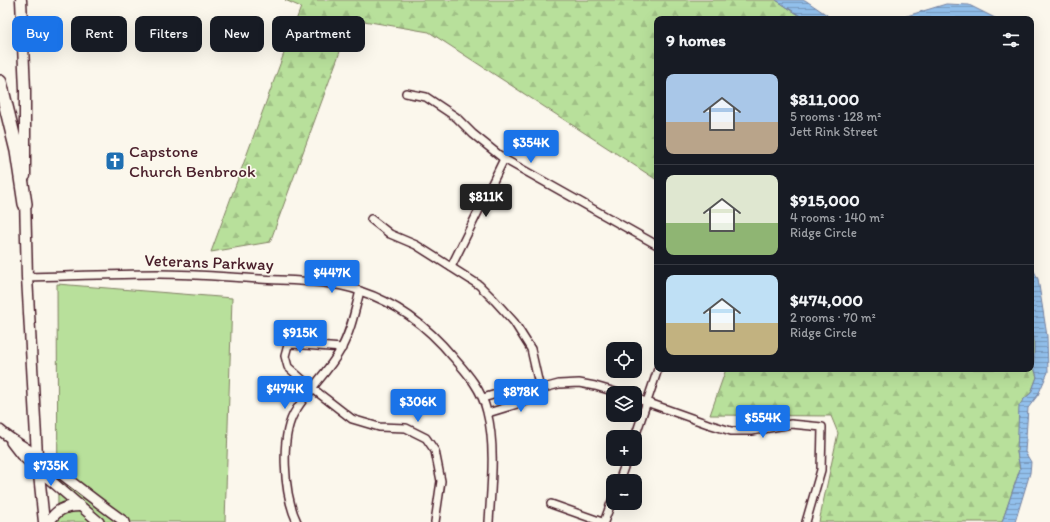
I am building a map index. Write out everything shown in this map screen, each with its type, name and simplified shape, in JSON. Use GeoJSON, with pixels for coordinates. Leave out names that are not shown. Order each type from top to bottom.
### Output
{"type":"FeatureCollection","features":[{"type":"Feature","properties":{"kind":"highway"},"geometry":{"type":"LineString","coordinates":[[0,82],[17,151],[25,204]]}},
{"type":"Feature","properties":{"kind":"main road"},"geometry":{"type":"LineString","coordinates":[[21,0],[25,90],[25,204],[27,277],[38,470],[44,522]]}},
{"type":"Feature","properties":{"kind":"main road"},"geometry":{"type":"LineString","coordinates":[[49,522],[52,516],[63,507],[79,506]]}},
{"type":"Feature","properties":{"kind":"street"},"geometry":{"type":"LineString","coordinates":[[406,93],[426,97],[441,106],[504,159],[654,243]]}},
{"type":"Feature","properties":{"kind":"street"},"geometry":{"type":"LineString","coordinates":[[451,267],[504,159]]}},
{"type":"Feature","properties":{"kind":"street"},"geometry":{"type":"LineString","coordinates":[[371,219],[390,234],[416,245],[479,285],[514,322],[531,349],[540,389]]}},
{"type":"Feature","properties":{"kind":"street","name":"Veterans Parkway"},"geometry":{"type":"LineString","coordinates":[[27,277],[160,274],[332,284],[360,291],[391,304],[418,321],[438,338],[478,388],[483,398],[488,413],[493,474],[488,522]]}},
{"type":"Feature","properties":{"kind":"street"},"geometry":{"type":"LineString","coordinates":[[297,522],[289,498],[286,480],[286,436],[289,423],[292,416],[342,348],[350,328],[360,291]]}},
{"type":"Feature","properties":{"kind":"street"},"geometry":{"type":"LineString","coordinates":[[342,348],[292,344],[288,345],[286,356],[288,367],[352,419],[379,427],[406,428],[426,438],[435,451],[440,481],[435,522]]}},
{"type":"Feature","properties":{"kind":"street"},"geometry":{"type":"LineString","coordinates":[[637,430],[657,372]]}},
{"type":"Feature","properties":{"kind":"street"},"geometry":{"type":"LineString","coordinates":[[488,413],[530,400],[540,389],[559,384],[572,383],[606,389]]}},
{"type":"Feature","properties":{"kind":"street"},"geometry":{"type":"LineString","coordinates":[[483,398],[526,384],[540,389]]}},
{"type":"Feature","properties":{"kind":"street"},"geometry":{"type":"LineString","coordinates":[[642,401],[731,431],[752,432],[792,424],[822,427],[821,470],[806,522]]}},
{"type":"Feature","properties":{"kind":"street"},"geometry":{"type":"LineString","coordinates":[[0,430],[8,437],[37,455],[95,501],[125,522]]}},
{"type":"Feature","properties":{"kind":"street"},"geometry":{"type":"LineString","coordinates":[[8,437],[21,455],[99,522]]}},
{"type":"Feature","properties":{"kind":"street"},"geometry":{"type":"LineString","coordinates":[[551,504],[603,522],[608,510]]}},
{"type":"Feature","properties":{"kind":"green space"},"geometry":{"type":"Polygon","coordinates":[[[285,0],[776,0],[800,16],[654,16],[654,178],[429,32],[365,21],[365,16],[298,16],[301,7],[285,0]]]}},
{"type":"Feature","properties":{"kind":"green space"},"geometry":{"type":"Polygon","coordinates":[[[284,52],[340,52],[270,242],[211,252],[284,52]]]}},
{"type":"Feature","properties":{"kind":"green space"},"geometry":{"type":"Polygon","coordinates":[[[57,284],[232,298],[225,522],[58,522],[57,284]]]}},
{"type":"Feature","properties":{"kind":"green space"},"geometry":{"type":"Polygon","coordinates":[[[1034,367],[1037,377],[1031,393],[1023,400],[1017,452],[1020,469],[1002,522],[819,522],[838,433],[831,416],[710,415],[725,372],[1034,372],[1034,367]]]}},
{"type":"Feature","properties":{"kind":"water"},"geometry":{"type":"Polygon","coordinates":[[[776,0],[805,0],[828,16],[800,16],[776,0]]]}},
{"type":"Feature","properties":{"kind":"water"},"geometry":{"type":"Polygon","coordinates":[[[946,4],[969,5],[991,16],[907,16],[946,4]]]}},
{"type":"Feature","properties":{"kind":"water"},"geometry":{"type":"Polygon","coordinates":[[[1034,271],[1038,279],[1047,336],[1048,372],[1038,395],[1028,408],[1025,452],[1031,462],[1030,473],[1015,522],[1002,522],[1020,469],[1017,452],[1019,406],[1031,393],[1037,377],[1034,367],[1034,271]]]}},
{"type":"Feature","properties":{"kind":"place","name":"Capstone Church Benbrook"},"geometry":{"type":"Point","coordinates":[115,161]}}]}
